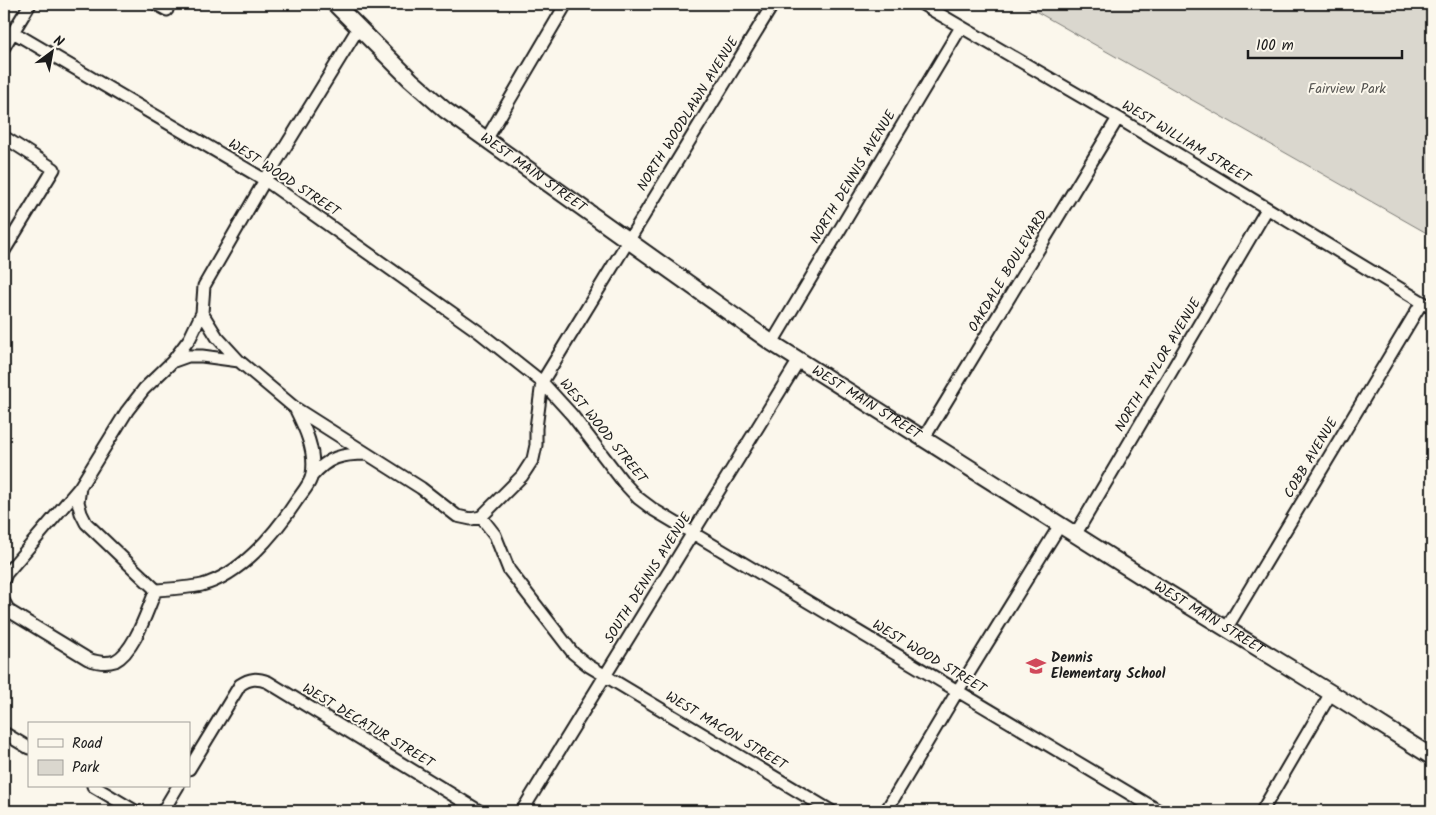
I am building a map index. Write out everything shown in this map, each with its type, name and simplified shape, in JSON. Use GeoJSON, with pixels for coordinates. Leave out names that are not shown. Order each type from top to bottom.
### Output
{"type":"FeatureCollection","features":[{"type":"Feature","properties":{"kind":"street"},"geometry":{"type":"LineString","coordinates":[[4,47],[30,4]]}},
{"type":"Feature","properties":{"kind":"street"},"geometry":{"type":"LineString","coordinates":[[156,4],[167,10]]}},
{"type":"Feature","properties":{"kind":"street"},"geometry":{"type":"LineString","coordinates":[[486,140],[566,4]]}},
{"type":"Feature","properties":{"kind":"street","name":"NORTH WOODLAWN AVENUE"},"geometry":{"type":"LineString","coordinates":[[542,382],[773,4]]}},
{"type":"Feature","properties":{"kind":"street","name":"WEST WILLIAM STREET"},"geometry":{"type":"LineString","coordinates":[[922,4],[1118,118],[1267,210],[1427,305]]}},
{"type":"Feature","properties":{"kind":"street","name":"WEST MAIN STREET"},"geometry":{"type":"LineString","coordinates":[[341,6],[411,80],[445,110],[772,343],[1075,535],[1431,754]]}},
{"type":"Feature","properties":{"kind":"street"},"geometry":{"type":"LineString","coordinates":[[4,579],[6,574],[80,487],[126,411],[144,389],[172,362],[190,338],[202,313],[204,286],[265,180],[359,27]]}},
{"type":"Feature","properties":{"kind":"street","name":"NORTH DENNIS AVENUE"},"geometry":{"type":"LineString","coordinates":[[772,343],[961,27]]}},
{"type":"Feature","properties":{"kind":"street","name":"WEST WOOD STREET"},"geometry":{"type":"LineString","coordinates":[[13,32],[265,180],[478,332],[542,382],[572,415],[624,483],[638,498],[654,510],[1159,811]]}},
{"type":"Feature","properties":{"kind":"street","name":"OAKDALE BOULEVARD"},"geometry":{"type":"LineString","coordinates":[[924,438],[1118,118]]}},
{"type":"Feature","properties":{"kind":"street"},"geometry":{"type":"LineString","coordinates":[[4,137],[54,169],[4,251]]}},
{"type":"Feature","properties":{"kind":"street","name":"NORTH TAYLOR AVENUE"},"geometry":{"type":"LineString","coordinates":[[1075,535],[1267,210]]}},
{"type":"Feature","properties":{"kind":"street","name":"COBB AVENUE"},"geometry":{"type":"LineString","coordinates":[[1226,629],[1427,305]]}},
{"type":"Feature","properties":{"kind":"street"},"geometry":{"type":"LineString","coordinates":[[202,313],[217,337],[239,361],[295,408],[421,488],[457,516],[471,519],[481,517],[522,476],[533,459],[542,382]]}},
{"type":"Feature","properties":{"kind":"street"},"geometry":{"type":"LineString","coordinates":[[172,362],[188,356],[239,361]]}},
{"type":"Feature","properties":{"kind":"street","name":"SOUTH DENNIS AVENUE"},"geometry":{"type":"LineString","coordinates":[[522,811],[799,360]]}},
{"type":"Feature","properties":{"kind":"street"},"geometry":{"type":"LineString","coordinates":[[295,408],[305,428],[311,450],[312,476]]}},
{"type":"Feature","properties":{"kind":"street"},"geometry":{"type":"LineString","coordinates":[[80,487],[78,502],[86,523],[156,590],[203,585],[231,573],[253,554],[284,519],[320,467],[334,458],[348,454],[366,454]]}},
{"type":"Feature","properties":{"kind":"street","name":"WEST MACON STREET"},"geometry":{"type":"LineString","coordinates":[[481,517],[495,535],[509,570],[573,653],[605,676],[831,811]]}},
{"type":"Feature","properties":{"kind":"street"},"geometry":{"type":"LineString","coordinates":[[886,811],[1060,525]]}},
{"type":"Feature","properties":{"kind":"street"},"geometry":{"type":"LineString","coordinates":[[4,602],[9,611],[88,659],[100,662],[113,662],[125,654],[134,640],[156,590]]}},
{"type":"Feature","properties":{"kind":"street","name":"WEST DECATUR STREET"},"geometry":{"type":"LineString","coordinates":[[190,767],[240,685],[248,680],[258,679],[268,682],[478,811]]}},
{"type":"Feature","properties":{"kind":"street"},"geometry":{"type":"LineString","coordinates":[[1262,811],[1332,693]]}},
{"type":"Feature","properties":{"kind":"street"},"geometry":{"type":"LineString","coordinates":[[4,733],[28,747]]}},
{"type":"Feature","properties":{"kind":"street"},"geometry":{"type":"LineString","coordinates":[[96,788],[135,811]]}},
{"type":"Feature","properties":{"kind":"street"},"geometry":{"type":"LineString","coordinates":[[163,811],[177,788]]}},
{"type":"Feature","properties":{"kind":"green space","name":"Fairview Park"},"geometry":{"type":"Polygon","coordinates":[[[1023,4],[1432,4],[1432,236],[1023,4]]]}},
{"type":"Feature","properties":{"kind":"place","name":"Dennis Elementary School"},"geometry":{"type":"Point","coordinates":[1036,666]}}]}
